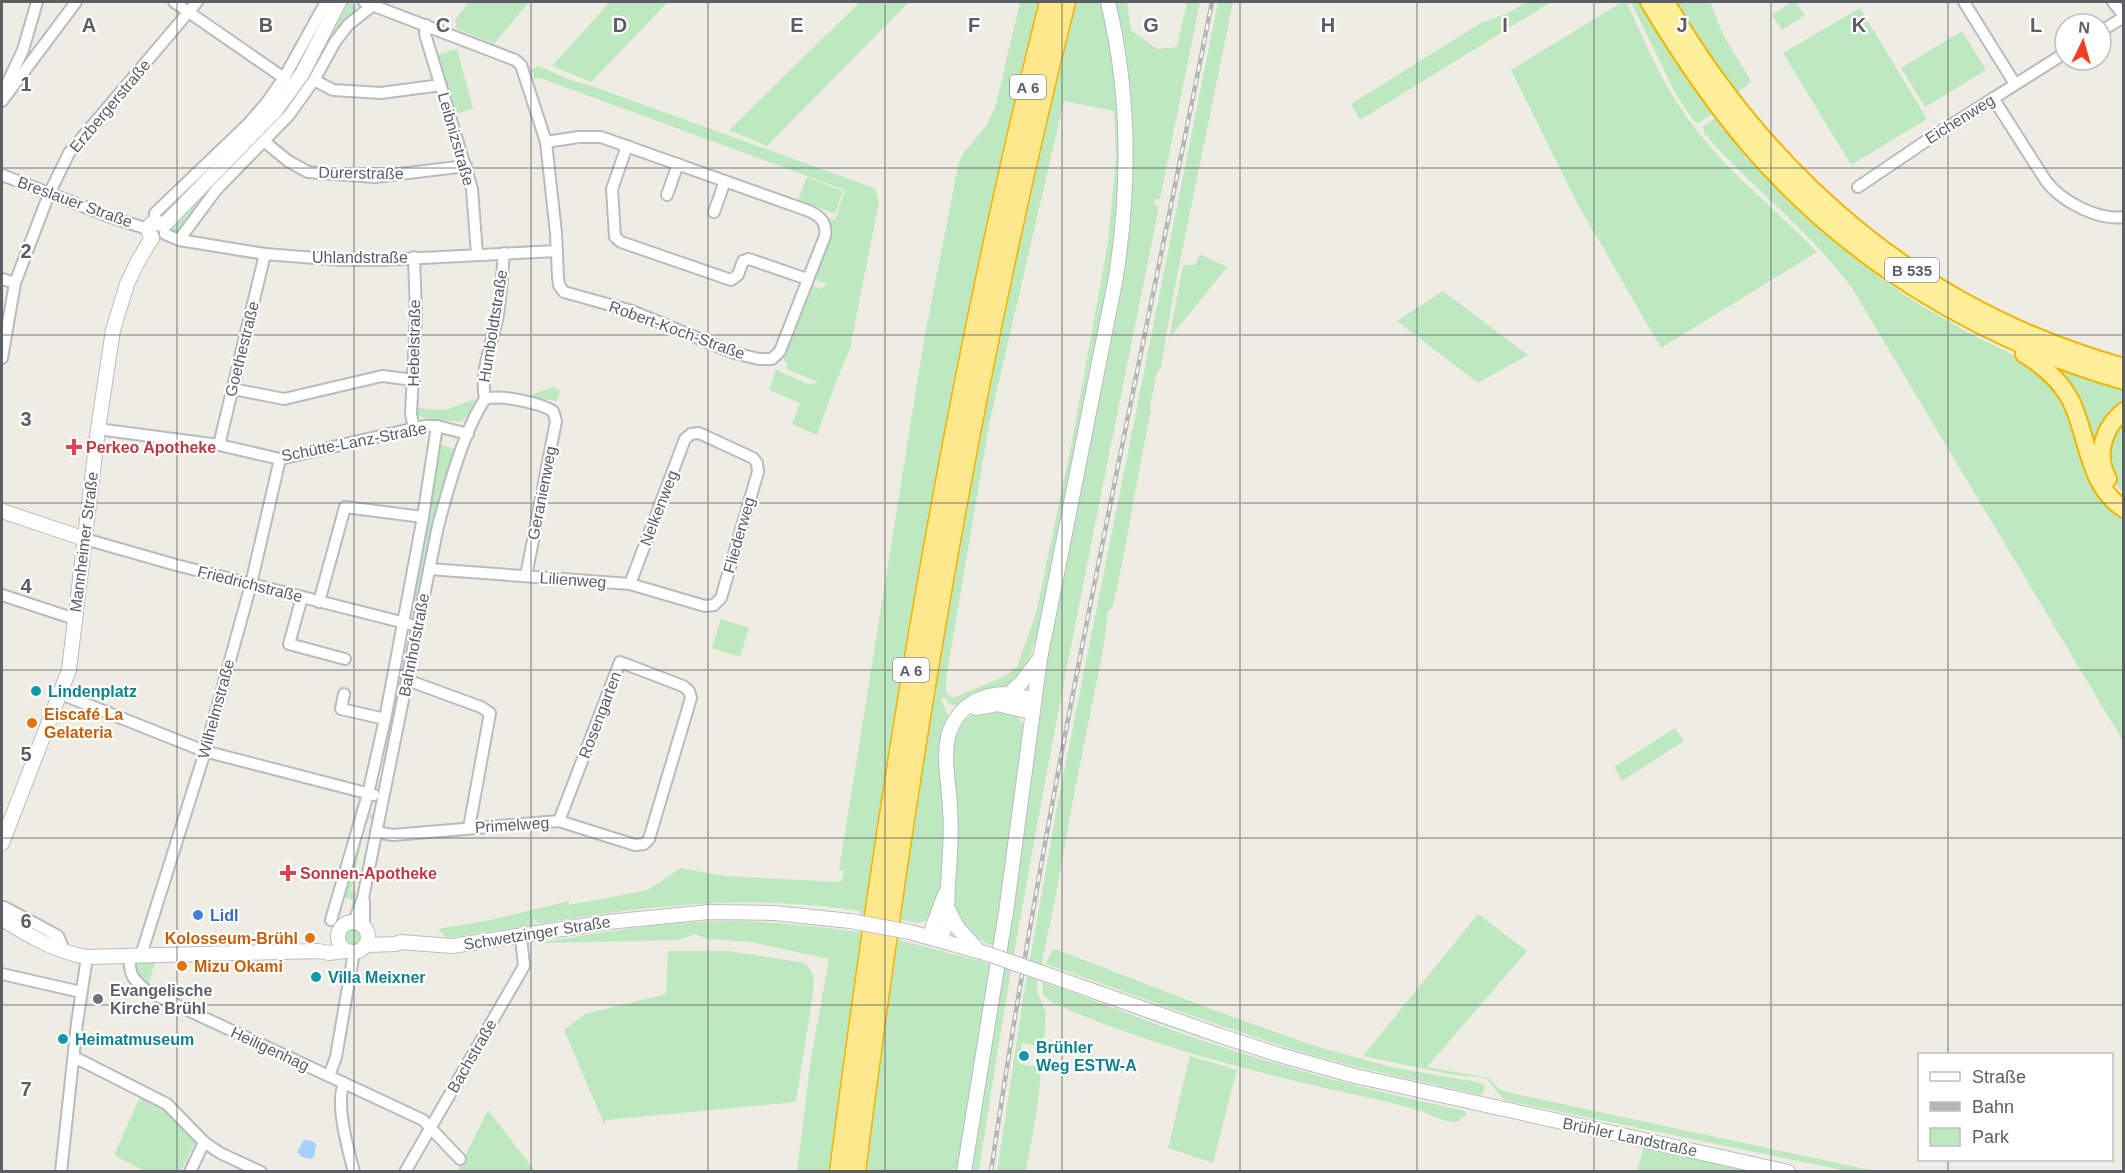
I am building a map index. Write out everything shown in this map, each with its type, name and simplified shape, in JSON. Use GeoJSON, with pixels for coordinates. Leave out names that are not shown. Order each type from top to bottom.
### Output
{"type":"FeatureCollection","features":[{"type":"Feature","properties":{"kind":"highway","name":"A 6"},"geometry":{"type":"LineString","coordinates":[[839,1172],[895,770],[940,501],[985,277],[1049,2]]}},
{"type":"Feature","properties":{"kind":"highway","name":"A 6"},"geometry":{"type":"LineString","coordinates":[[856,1172],[910,783],[957,504],[1012,229],[1066,2]]}},
{"type":"Feature","properties":{"kind":"highway","name":"B 535"},"geometry":{"type":"LineString","coordinates":[[1649,2],[1692,69],[1728,119],[1769,167],[1810,208],[1856,247],[1953,312],[2014,342],[2081,368],[2124,381]]}},
{"type":"Feature","properties":{"kind":"highway","name":"B 535"},"geometry":{"type":"LineString","coordinates":[[1666,2],[1705,64],[1747,121],[1793,172],[1845,220],[1906,266],[1984,312],[2068,349],[2124,367]]}},
{"type":"Feature","properties":{"kind":"highway"},"geometry":{"type":"LineString","coordinates":[[2014,342],[2054,377],[2063,388],[2081,426],[2098,482],[2106,494],[2124,509]]}},
{"type":"Feature","properties":{"kind":"highway"},"geometry":{"type":"LineString","coordinates":[[2124,411],[2105,434],[2102,453],[2105,474],[2124,498]]}},
{"type":"Feature","properties":{"kind":"main road","name":"Mannheimer Straße"},"geometry":{"type":"LineString","coordinates":[[2,843],[69,669],[98,429],[118,309],[138,261],[157,229],[275,111],[302,74],[339,2]]}},
{"type":"Feature","properties":{"kind":"main road"},"geometry":{"type":"LineString","coordinates":[[964,1172],[1005,912],[1040,659],[1116,277],[1124,214],[1126,108],[1118,45],[1108,2]]}},
{"type":"Feature","properties":{"kind":"main road"},"geometry":{"type":"LineString","coordinates":[[2,511],[85,538]]}},
{"type":"Feature","properties":{"kind":"main road"},"geometry":{"type":"LineString","coordinates":[[1009,694],[1040,659]]}},
{"type":"Feature","properties":{"kind":"main road"},"geometry":{"type":"LineString","coordinates":[[935,938],[948,911],[951,844],[948,741],[953,725],[972,703],[986,696],[1009,694],[1023,697],[1032,707]]}},
{"type":"Feature","properties":{"kind":"main road"},"geometry":{"type":"LineString","coordinates":[[965,710],[997,704],[1032,707]]}},
{"type":"Feature","properties":{"kind":"main road"},"geometry":{"type":"LineString","coordinates":[[935,938],[948,887]]}},
{"type":"Feature","properties":{"kind":"main road"},"geometry":{"type":"LineString","coordinates":[[948,911],[957,927],[984,953]]}},
{"type":"Feature","properties":{"kind":"main road"},"geometry":{"type":"LineString","coordinates":[[3,913],[34,938],[61,950],[87,957],[318,951],[356,938]]}},
{"type":"Feature","properties":{"kind":"main road","name":"Schwetzinger Straße"},"geometry":{"type":"LineString","coordinates":[[356,938],[396,939],[399,942],[452,946],[675,914],[775,913],[850,921],[910,932],[984,953],[1051,976]]}},
{"type":"Feature","properties":{"kind":"main road","name":"Brühler Landstraße"},"geometry":{"type":"LineString","coordinates":[[1051,976],[1189,1026],[1355,1076],[1788,1172]]}},
{"type":"Feature","properties":{"kind":"street"},"geometry":{"type":"LineString","coordinates":[[2,101],[6,86],[23,50],[37,2]]}},
{"type":"Feature","properties":{"kind":"street"},"geometry":{"type":"LineString","coordinates":[[6,86],[76,2]]}},
{"type":"Feature","properties":{"kind":"street"},"geometry":{"type":"LineString","coordinates":[[174,2],[284,78]]}},
{"type":"Feature","properties":{"kind":"street","name":"Erzbergerstraße"},"geometry":{"type":"LineString","coordinates":[[2,358],[15,283],[48,194],[69,153],[197,2]]}},
{"type":"Feature","properties":{"kind":"street","name":"Mannheimer Straße"},"geometry":{"type":"LineString","coordinates":[[157,229],[155,213],[249,123],[267,102],[284,78],[326,2]]}},
{"type":"Feature","properties":{"kind":"street"},"geometry":{"type":"LineString","coordinates":[[1964,2],[2015,84]]}},
{"type":"Feature","properties":{"kind":"street"},"geometry":{"type":"LineString","coordinates":[[2113,2],[2124,17]]}},
{"type":"Feature","properties":{"kind":"street"},"geometry":{"type":"LineString","coordinates":[[179,240],[210,198],[289,115],[314,80],[335,42],[369,3],[515,60],[521,65],[546,142],[557,251]]}},
{"type":"Feature","properties":{"kind":"street","name":"Leibnizstraße"},"geometry":{"type":"LineString","coordinates":[[426,26],[425,34],[472,189],[477,254]]}},
{"type":"Feature","properties":{"kind":"street","name":"Eichenweg"},"geometry":{"type":"LineString","coordinates":[[1858,187],[2053,60]]}},
{"type":"Feature","properties":{"kind":"street"},"geometry":{"type":"LineString","coordinates":[[314,80],[333,90],[381,93],[441,85]]}},
{"type":"Feature","properties":{"kind":"street"},"geometry":{"type":"LineString","coordinates":[[1993,98],[2054,192],[2106,218],[2124,217]]}},
{"type":"Feature","properties":{"kind":"street"},"geometry":{"type":"LineString","coordinates":[[546,142],[590,136],[627,146],[809,211],[822,219],[826,230],[807,279],[749,259],[743,261],[738,275],[730,280],[621,242],[615,237],[612,189],[627,146]]}},
{"type":"Feature","properties":{"kind":"street","name":"Dürerstraße"},"geometry":{"type":"LineString","coordinates":[[265,142],[288,161],[308,172],[375,177],[466,166]]}},
{"type":"Feature","properties":{"kind":"street"},"geometry":{"type":"LineString","coordinates":[[666,195],[678,164]]}},
{"type":"Feature","properties":{"kind":"street","name":"Breslauer Straße"},"geometry":{"type":"LineString","coordinates":[[2,175],[116,219],[157,229]]}},
{"type":"Feature","properties":{"kind":"street"},"geometry":{"type":"LineString","coordinates":[[714,212],[725,181]]}},
{"type":"Feature","properties":{"kind":"street","name":"Uhlandstraße"},"geometry":{"type":"LineString","coordinates":[[157,229],[179,240],[265,254],[341,260],[557,251]]}},
{"type":"Feature","properties":{"kind":"street","name":"Robert-Koch-Straße"},"geometry":{"type":"LineString","coordinates":[[557,251],[559,285],[564,292],[632,311],[734,353],[759,360],[772,359],[780,351],[807,279]]}},
{"type":"Feature","properties":{"kind":"street","name":"Humboldtstraße"},"geometry":{"type":"LineString","coordinates":[[485,399],[484,375],[499,308],[504,253]]}},
{"type":"Feature","properties":{"kind":"street","name":"Goethestraße"},"geometry":{"type":"LineString","coordinates":[[219,445],[265,254]]}},
{"type":"Feature","properties":{"kind":"street","name":"Hebelstraße"},"geometry":{"type":"LineString","coordinates":[[414,258],[416,315],[411,414],[414,428]]}},
{"type":"Feature","properties":{"kind":"street"},"geometry":{"type":"LineString","coordinates":[[2,279],[15,283]]}},
{"type":"Feature","properties":{"kind":"street"},"geometry":{"type":"LineString","coordinates":[[233,389],[284,399],[382,376],[414,380]]}},
{"type":"Feature","properties":{"kind":"street","name":"Geranienweg"},"geometry":{"type":"LineString","coordinates":[[485,399],[494,396],[545,406],[553,411],[556,421],[526,576]]}},
{"type":"Feature","properties":{"kind":"street","name":"Bahnhofstraße"},"geometry":{"type":"LineString","coordinates":[[329,1076],[336,1057],[363,898],[429,569],[447,492],[468,434],[485,399]]}},
{"type":"Feature","properties":{"kind":"street","name":"Schütte-Lanz-Straße"},"geometry":{"type":"LineString","coordinates":[[98,429],[219,445],[280,459],[424,426],[437,426],[468,434]]}},
{"type":"Feature","properties":{"kind":"street","name":"Bahnhofstraße"},"geometry":{"type":"LineString","coordinates":[[331,920],[368,794],[385,719],[423,517],[437,426]]}},
{"type":"Feature","properties":{"kind":"street","name":"Nelkenweg"},"geometry":{"type":"LineString","coordinates":[[630,584],[685,439],[691,434],[699,433],[753,458],[757,463]]}},
{"type":"Feature","properties":{"kind":"street","name":"Wilhelmstraße"},"geometry":{"type":"LineString","coordinates":[[135,955],[204,751],[251,584],[280,459]]}},
{"type":"Feature","properties":{"kind":"street","name":"Fliederweg"},"geometry":{"type":"LineString","coordinates":[[714,605],[721,598],[758,472],[757,463]]}},
{"type":"Feature","properties":{"kind":"street"},"geometry":{"type":"LineString","coordinates":[[319,602],[345,507],[423,517]]}},
{"type":"Feature","properties":{"kind":"street","name":"Friedrichstraße"},"geometry":{"type":"LineString","coordinates":[[85,538],[251,584],[417,626]]}},
{"type":"Feature","properties":{"kind":"street","name":"Lilienweg"},"geometry":{"type":"LineString","coordinates":[[429,569],[630,584],[705,606],[714,605]]}},
{"type":"Feature","properties":{"kind":"street"},"geometry":{"type":"LineString","coordinates":[[2,595],[75,619]]}},
{"type":"Feature","properties":{"kind":"street"},"geometry":{"type":"LineString","coordinates":[[302,597],[289,644],[345,659]]}},
{"type":"Feature","properties":{"kind":"street","name":"Rosengarten"},"geometry":{"type":"LineString","coordinates":[[559,821],[620,662],[683,686],[692,698],[649,839],[644,844]]}},
{"type":"Feature","properties":{"kind":"street"},"geometry":{"type":"LineString","coordinates":[[407,680],[481,707],[490,713],[469,828]]}},
{"type":"Feature","properties":{"kind":"street"},"geometry":{"type":"LineString","coordinates":[[61,694],[204,751],[384,798]]}},
{"type":"Feature","properties":{"kind":"street"},"geometry":{"type":"LineString","coordinates":[[344,694],[341,709],[385,719]]}},
{"type":"Feature","properties":{"kind":"street","name":"Primelweg"},"geometry":{"type":"LineString","coordinates":[[376,832],[393,835],[559,821],[635,845],[644,844]]}},
{"type":"Feature","properties":{"kind":"street","name":"Bachstraße"},"geometry":{"type":"LineString","coordinates":[[405,1172],[524,966],[521,937]]}},
{"type":"Feature","properties":{"kind":"street","name":"Heiligenhag"},"geometry":{"type":"LineString","coordinates":[[135,955],[130,973],[133,979],[152,994],[411,1113],[423,1120],[460,1159]]}},
{"type":"Feature","properties":{"kind":"street"},"geometry":{"type":"LineString","coordinates":[[61,1172],[87,957]]}},
{"type":"Feature","properties":{"kind":"street"},"geometry":{"type":"LineString","coordinates":[[2,974],[81,992]]}},
{"type":"Feature","properties":{"kind":"street"},"geometry":{"type":"LineString","coordinates":[[74,1057],[167,1104],[204,1142],[247,1169],[261,1172]]}},
{"type":"Feature","properties":{"kind":"street"},"geometry":{"type":"LineString","coordinates":[[344,1083],[341,1090],[343,1119],[354,1172]]}},
{"type":"Feature","properties":{"kind":"street"},"geometry":{"type":"LineString","coordinates":[[193,1171],[204,1142]]}},
{"type":"Feature","properties":{"kind":"green space"},"geometry":{"type":"Polygon","coordinates":[[[345,2],[355,5],[357,9],[355,14],[328,43],[290,109],[196,207],[178,234],[174,235],[169,231],[171,224],[259,136],[345,2]]]}},
{"type":"Feature","properties":{"kind":"green space"},"geometry":{"type":"Polygon","coordinates":[[[469,2],[529,2],[494,44],[457,29],[455,20],[469,2]]]}},
{"type":"Feature","properties":{"kind":"green space"},"geometry":{"type":"Polygon","coordinates":[[[610,2],[668,2],[591,82],[552,66],[610,2]]]}},
{"type":"Feature","properties":{"kind":"green space"},"geometry":{"type":"Polygon","coordinates":[[[860,2],[909,2],[767,146],[729,130],[860,2]]]}},
{"type":"Feature","properties":{"kind":"green space"},"geometry":{"type":"Polygon","coordinates":[[[1020,2],[1040,2],[1005,146],[974,291],[918,583],[871,877],[830,1171],[797,1171],[810,1065],[829,959],[750,942],[707,939],[695,934],[678,940],[543,943],[635,928],[703,921],[776,923],[859,932],[860,911],[780,903],[701,904],[623,911],[544,923],[538,923],[533,917],[534,925],[447,938],[438,929],[490,920],[569,901],[569,905],[648,890],[681,868],[725,876],[841,882],[844,871],[839,870],[924,340],[958,166],[962,155],[986,126],[995,108],[1020,2]]]}},
{"type":"Feature","properties":{"kind":"green space"},"geometry":{"type":"Polygon","coordinates":[[[1076,2],[1104,2],[1122,104],[1119,229],[1040,626],[1028,663],[1011,686],[957,706],[949,704],[945,698],[941,699],[948,716],[944,882],[931,916],[919,923],[902,920],[899,940],[991,964],[989,975],[991,977],[959,1171],[865,1172],[915,806],[949,598],[1001,326],[1050,100],[1076,2]],[[1064,101],[990,420],[946,679],[946,693],[953,698],[1005,676],[1017,667],[1036,613],[1072,441],[1108,242],[1116,157],[1114,111],[1064,101]]]}},
{"type":"Feature","properties":{"kind":"green space"},"geometry":{"type":"Polygon","coordinates":[[[1113,2],[1127,2],[1131,30],[1157,49],[1177,47],[1187,2],[1200,2],[1160,199],[1155,199],[1154,205],[1159,206],[1040,808],[979,1171],[969,1172],[1042,684],[1128,224],[1113,2]]]}},
{"type":"Feature","properties":{"kind":"green space"},"geometry":{"type":"Polygon","coordinates":[[[1218,2],[1233,2],[1173,296],[1161,367],[1157,372],[1150,406],[1151,411],[1118,582],[1113,606],[1108,612],[1103,650],[1037,984],[1037,991],[1046,1013],[1044,1043],[1040,1046],[1022,1043],[1019,1064],[1039,1067],[1041,1070],[1038,1103],[1026,1171],[997,1172],[1024,992],[1058,802],[1218,2]]]}},
{"type":"Feature","properties":{"kind":"green space"},"geometry":{"type":"Polygon","coordinates":[[[1526,2],[1551,2],[1360,120],[1351,104],[1481,23],[1510,12],[1526,2]]]}},
{"type":"Feature","properties":{"kind":"green space"},"geometry":{"type":"Polygon","coordinates":[[[1622,2],[1627,2],[1661,75],[1677,103],[1700,135],[1732,170],[1817,252],[1661,348],[1577,203],[1511,70],[1622,2]]]}},
{"type":"Feature","properties":{"kind":"green space"},"geometry":{"type":"Polygon","coordinates":[[[1631,2],[1643,2],[1725,123],[1721,129],[1725,131],[1729,128],[1869,264],[1879,277],[1912,300],[1967,332],[2024,360],[2059,392],[2123,515],[2123,741],[1852,288],[1799,228],[1704,133],[1703,126],[1715,118],[1712,114],[1698,123],[1693,120],[1675,93],[1631,2]]]}},
{"type":"Feature","properties":{"kind":"green space"},"geometry":{"type":"Polygon","coordinates":[[[1671,2],[1710,2],[1724,37],[1749,77],[1750,83],[1734,95],[1671,2]]]}},
{"type":"Feature","properties":{"kind":"green space"},"geometry":{"type":"Polygon","coordinates":[[[1795,2],[1805,15],[1782,30],[1772,15],[1795,2]]]}},
{"type":"Feature","properties":{"kind":"green space"},"geometry":{"type":"Polygon","coordinates":[[[1860,8],[1927,119],[1851,165],[1783,53],[1860,8]]]}},
{"type":"Feature","properties":{"kind":"green space"},"geometry":{"type":"Polygon","coordinates":[[[1962,31],[1986,70],[1925,107],[1901,68],[1962,31]]]}},
{"type":"Feature","properties":{"kind":"green space"},"geometry":{"type":"Polygon","coordinates":[[[457,49],[473,108],[455,115],[438,55],[457,49]]]}},
{"type":"Feature","properties":{"kind":"green space"},"geometry":{"type":"Polygon","coordinates":[[[539,66],[570,80],[871,187],[876,191],[879,202],[850,348],[817,435],[792,424],[800,403],[769,390],[776,370],[811,385],[816,382],[820,383],[786,369],[787,365],[783,358],[811,285],[821,289],[827,284],[813,279],[830,226],[826,217],[835,220],[845,190],[540,78],[534,79],[531,69],[539,66]]]}},
{"type":"Feature","properties":{"kind":"green space"},"geometry":{"type":"Polygon","coordinates":[[[807,177],[843,191],[835,214],[798,200],[807,177]]]}},
{"type":"Feature","properties":{"kind":"green space"},"geometry":{"type":"Polygon","coordinates":[[[1200,254],[1227,267],[1169,339],[1183,265],[1195,265],[1200,254]]]}},
{"type":"Feature","properties":{"kind":"green space"},"geometry":{"type":"Polygon","coordinates":[[[1443,291],[1528,355],[1478,383],[1397,321],[1443,291]]]}},
{"type":"Feature","properties":{"kind":"green space"},"geometry":{"type":"Polygon","coordinates":[[[2048,366],[2123,389],[2123,407],[2099,444],[2116,499],[2048,366]]]}},
{"type":"Feature","properties":{"kind":"green space"},"geometry":{"type":"Polygon","coordinates":[[[554,387],[560,391],[557,401],[531,398],[529,395],[554,387]]]}},
{"type":"Feature","properties":{"kind":"green space"},"geometry":{"type":"Polygon","coordinates":[[[475,399],[468,416],[461,422],[423,418],[417,414],[417,408],[445,410],[475,399]]]}},
{"type":"Feature","properties":{"kind":"green space"},"geometry":{"type":"Polygon","coordinates":[[[2123,416],[2123,493],[2112,480],[2105,456],[2120,418],[2123,416]]]}},
{"type":"Feature","properties":{"kind":"green space"},"geometry":{"type":"Polygon","coordinates":[[[437,443],[457,450],[415,613],[410,612],[437,443]]]}},
{"type":"Feature","properties":{"kind":"green space"},"geometry":{"type":"Polygon","coordinates":[[[721,619],[749,628],[740,657],[712,648],[721,619]]]}},
{"type":"Feature","properties":{"kind":"green space"},"geometry":{"type":"Polygon","coordinates":[[[995,710],[1015,716],[1023,724],[1004,892],[994,946],[976,936],[953,910],[952,758],[954,737],[961,723],[975,714],[995,710]]]}},
{"type":"Feature","properties":{"kind":"green space"},"geometry":{"type":"Polygon","coordinates":[[[1675,728],[1684,741],[1622,781],[1614,767],[1675,728]]]}},
{"type":"Feature","properties":{"kind":"green space"},"geometry":{"type":"Polygon","coordinates":[[[367,808],[373,816],[372,819],[367,818],[351,890],[356,892],[354,907],[351,906],[353,900],[343,897],[367,808]]]}},
{"type":"Feature","properties":{"kind":"green space"},"geometry":{"type":"Polygon","coordinates":[[[1478,914],[1527,951],[1427,1067],[1489,1078],[1499,1089],[1511,1093],[1875,1171],[1847,1171],[1504,1100],[1486,1078],[1449,1074],[1363,1056],[1478,914]]]}},
{"type":"Feature","properties":{"kind":"green space"},"geometry":{"type":"Polygon","coordinates":[[[349,928],[357,928],[362,933],[360,944],[349,946],[344,941],[344,933],[349,928]]]}},
{"type":"Feature","properties":{"kind":"green space"},"geometry":{"type":"Polygon","coordinates":[[[1052,950],[1058,950],[1318,1047],[1395,1068],[1477,1082],[1484,1085],[1484,1092],[1481,1095],[1388,1074],[1318,1057],[1264,1040],[1046,964],[1052,950]]]}},
{"type":"Feature","properties":{"kind":"green space"},"geometry":{"type":"Polygon","coordinates":[[[668,951],[729,951],[805,963],[812,973],[814,986],[796,1102],[606,1120],[604,1124],[564,1030],[585,1014],[666,994],[668,951]]]}},
{"type":"Feature","properties":{"kind":"green space"},"geometry":{"type":"Polygon","coordinates":[[[137,963],[155,963],[148,985],[136,976],[137,963]]]}},
{"type":"Feature","properties":{"kind":"green space"},"geometry":{"type":"Polygon","coordinates":[[[1042,982],[1233,1051],[1332,1079],[1465,1111],[1466,1115],[1457,1122],[1448,1121],[1388,1102],[1303,1083],[1174,1048],[1091,1019],[1051,1002],[1043,995],[1042,982]]]}},
{"type":"Feature","properties":{"kind":"green space"},"geometry":{"type":"Polygon","coordinates":[[[1050,982],[1460,1107],[1301,1069],[1163,1025],[1050,982]]]}},
{"type":"Feature","properties":{"kind":"green space"},"geometry":{"type":"Polygon","coordinates":[[[1190,1056],[1237,1070],[1213,1163],[1168,1148],[1190,1056]]]}},
{"type":"Feature","properties":{"kind":"green space"},"geometry":{"type":"Polygon","coordinates":[[[140,1097],[163,1109],[195,1143],[181,1171],[144,1171],[114,1155],[140,1097]]]}},
{"type":"Feature","properties":{"kind":"green space"},"geometry":{"type":"Polygon","coordinates":[[[488,1110],[535,1171],[457,1172],[488,1110]]]}},
{"type":"Feature","properties":{"kind":"green space"},"geometry":{"type":"Polygon","coordinates":[[[1644,1147],[1760,1172],[1637,1172],[1644,1147]]]}},
{"type":"Feature","properties":{"kind":"water"},"geometry":{"type":"Polygon","coordinates":[[[304,1140],[316,1144],[314,1157],[311,1159],[302,1157],[297,1152],[304,1140]]]}},
{"type":"Feature","properties":{"kind":"railway"},"geometry":{"type":"LineString","coordinates":[[991,1172],[1039,878],[1066,732],[1212,2]]}},
{"type":"Feature","properties":{"kind":"place","name":"Perkeo Apotheke"},"geometry":{"type":"Point","coordinates":[74,447]}},
{"type":"Feature","properties":{"kind":"place","name":"Lindenplatz"},"geometry":{"type":"Point","coordinates":[36,691]}},
{"type":"Feature","properties":{"kind":"place","name":"Eiscafé La Gelateria"},"geometry":{"type":"Point","coordinates":[32,723]}},
{"type":"Feature","properties":{"kind":"place","name":"Sonnen-Apotheke"},"geometry":{"type":"Point","coordinates":[288,873]}},
{"type":"Feature","properties":{"kind":"place","name":"Lidl"},"geometry":{"type":"Point","coordinates":[198,915]}},
{"type":"Feature","properties":{"kind":"place","name":"Kolosseum-Brühl"},"geometry":{"type":"Point","coordinates":[310,938]}},
{"type":"Feature","properties":{"kind":"place","name":"Mizu Okami"},"geometry":{"type":"Point","coordinates":[182,966]}},
{"type":"Feature","properties":{"kind":"place","name":"Villa Meixner"},"geometry":{"type":"Point","coordinates":[316,977]}},
{"type":"Feature","properties":{"kind":"place","name":"Evangelische Kirche Brühl"},"geometry":{"type":"Point","coordinates":[98,999]}},
{"type":"Feature","properties":{"kind":"place","name":"Heimatmuseum"},"geometry":{"type":"Point","coordinates":[63,1039]}},
{"type":"Feature","properties":{"kind":"place","name":"Brühler Weg ESTW-A"},"geometry":{"type":"Point","coordinates":[1024,1056]}}]}
